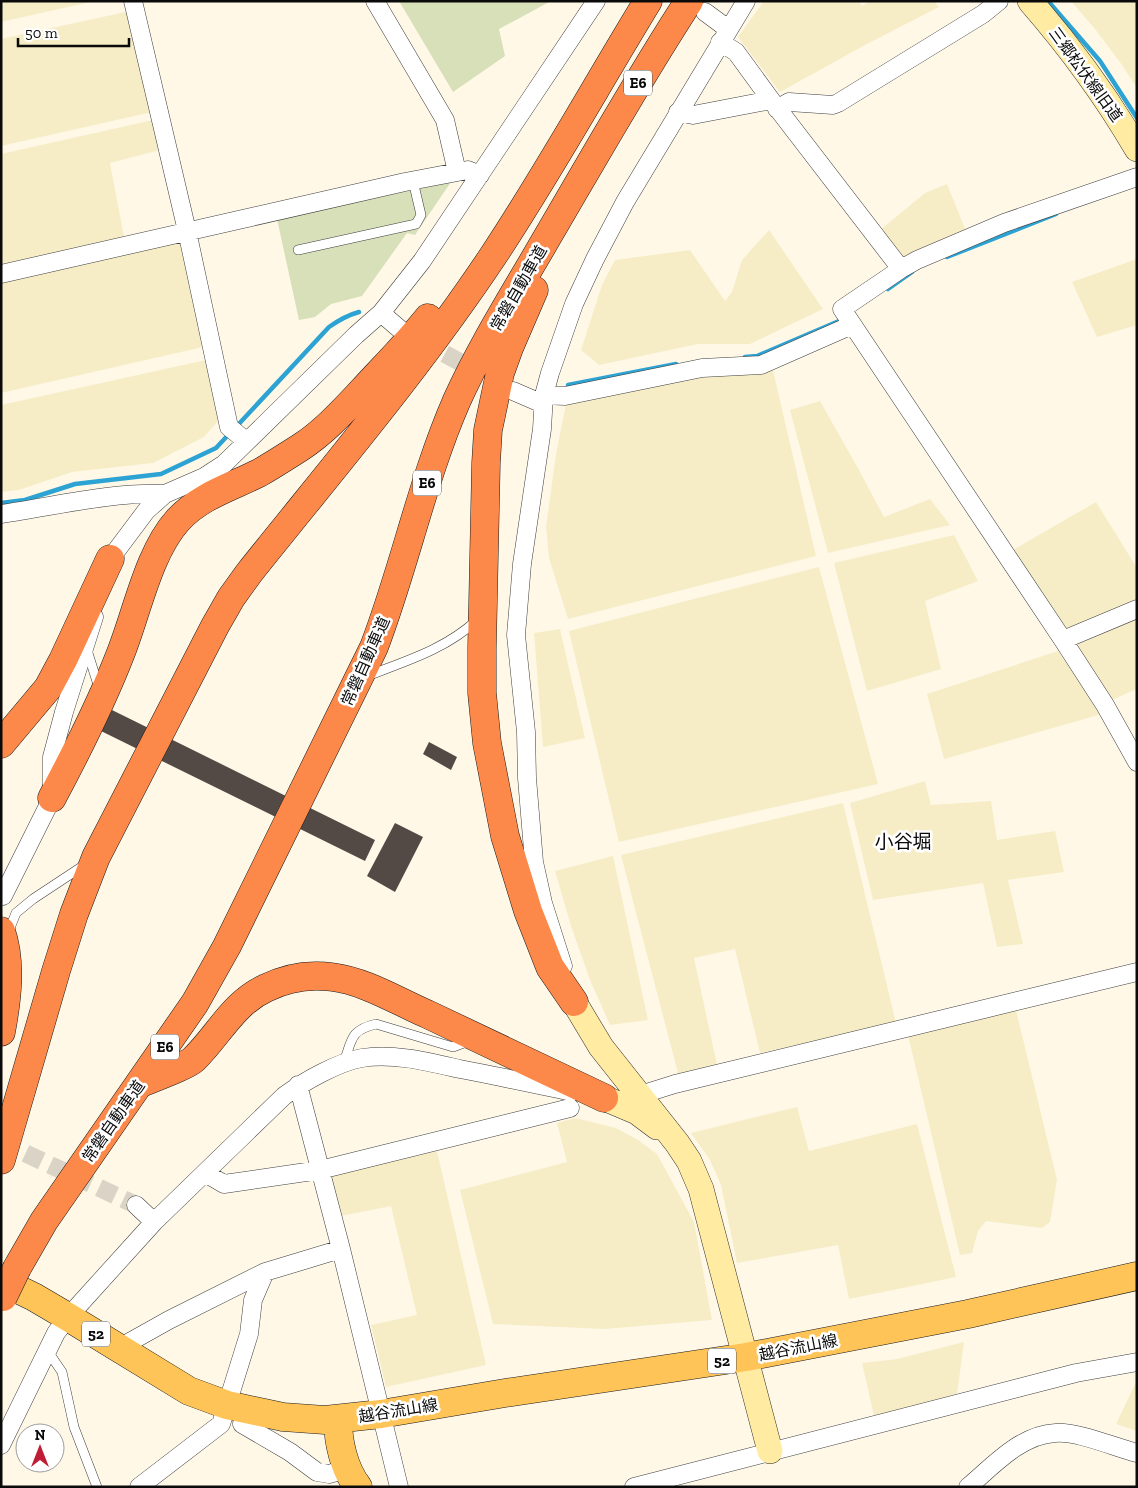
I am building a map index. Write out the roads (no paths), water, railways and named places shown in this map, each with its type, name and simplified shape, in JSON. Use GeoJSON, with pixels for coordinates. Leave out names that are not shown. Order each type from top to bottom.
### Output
{"type":"FeatureCollection","features":[{"type":"Feature","properties":{"kind":"highway","name":"常磐自動車道"},"geometry":{"type":"LineString","coordinates":[[6,1287],[44,1221],[195,1003],[227,946],[374,647],[389,608],[438,448],[475,362],[589,165],[666,37],[697,7]]}},
{"type":"Feature","properties":{"kind":"highway"},"geometry":{"type":"LineString","coordinates":[[52,798],[101,700],[121,653],[156,553],[165,536],[187,511],[203,500],[259,472],[309,442],[407,344],[439,304],[478,248],[602,46],[643,9]]}},
{"type":"Feature","properties":{"kind":"highway","name":"E6"},"geometry":{"type":"LineString","coordinates":[[1,1160],[56,971],[74,914],[96,858],[210,634],[231,598],[249,573],[412,368],[493,256],[558,152],[643,9]]}},
{"type":"Feature","properties":{"kind":"highway"},"geometry":{"type":"LineString","coordinates":[[574,1002],[550,967],[528,911],[505,836],[484,720],[482,648],[488,430],[500,373],[509,348],[589,165]]}},
{"type":"Feature","properties":{"kind":"highway"},"geometry":{"type":"LineString","coordinates":[[1,744],[48,688],[110,559]]}},
{"type":"Feature","properties":{"kind":"highway"},"geometry":{"type":"LineString","coordinates":[[1,1032],[7,987],[7,964],[3,935]]}},
{"type":"Feature","properties":{"kind":"highway"},"geometry":{"type":"LineString","coordinates":[[139,1084],[193,1061],[223,1024],[246,1001],[265,988],[298,978],[320,976],[334,977],[372,989],[604,1098]]}},
{"type":"Feature","properties":{"kind":"main road","name":"越谷流山線"},"geometry":{"type":"LineString","coordinates":[[6,1287],[34,1297],[188,1391],[235,1414],[338,1420],[746,1357],[968,1314],[1137,1276]]}},
{"type":"Feature","properties":{"kind":"main road","name":"越谷流山線"},"geometry":{"type":"LineString","coordinates":[[338,1420],[338,1433],[352,1478]]}},
{"type":"Feature","properties":{"kind":"street"},"geometry":{"type":"LineString","coordinates":[[133,1],[188,231],[229,427],[246,441]]}},
{"type":"Feature","properties":{"kind":"street"},"geometry":{"type":"LineString","coordinates":[[375,1],[445,120],[456,172]]}},
{"type":"Feature","properties":{"kind":"street"},"geometry":{"type":"LineString","coordinates":[[3,896],[52,798],[52,757],[64,712],[86,647],[110,559],[146,511],[165,494],[204,477],[224,464],[381,313],[422,261],[596,1]]}},
{"type":"Feature","properties":{"kind":"street"},"geometry":{"type":"LineString","coordinates":[[746,1],[625,202],[574,304],[550,373],[544,400],[542,429],[522,564],[516,635],[526,732],[527,778],[534,862],[543,903],[574,1002],[601,1046],[677,1143],[689,1161],[701,1189],[770,1451]]}},
{"type":"Feature","properties":{"kind":"street"},"geometry":{"type":"LineString","coordinates":[[678,112],[693,115],[789,102],[833,105],[983,14],[999,1]]}},
{"type":"Feature","properties":{"kind":"street","name":"三郷松伏線旧道"},"geometry":{"type":"LineString","coordinates":[[1030,1],[1057,32],[1094,81],[1137,149]]}},
{"type":"Feature","properties":{"kind":"street"},"geometry":{"type":"LineString","coordinates":[[697,7],[724,35],[774,105],[901,269]]}},
{"type":"Feature","properties":{"kind":"street"},"geometry":{"type":"LineString","coordinates":[[1,274],[456,172],[468,170],[480,175]]}},
{"type":"Feature","properties":{"kind":"street"},"geometry":{"type":"LineString","coordinates":[[1137,177],[1004,223],[917,260],[842,309],[1063,640],[1137,762]]}},
{"type":"Feature","properties":{"kind":"street"},"geometry":{"type":"LineString","coordinates":[[381,313],[402,331]]}},
{"type":"Feature","properties":{"kind":"street"},"geometry":{"type":"LineString","coordinates":[[513,391],[544,400],[702,368],[760,365],[852,325]]}},
{"type":"Feature","properties":{"kind":"street"},"geometry":{"type":"LineString","coordinates":[[1,514],[80,500],[142,493],[165,494]]}},
{"type":"Feature","properties":{"kind":"street"},"geometry":{"type":"LineString","coordinates":[[1063,640],[1137,609]]}},
{"type":"Feature","properties":{"kind":"street"},"geometry":{"type":"LineString","coordinates":[[640,1095],[675,1084],[1137,972]]}},
{"type":"Feature","properties":{"kind":"street"},"geometry":{"type":"LineString","coordinates":[[1,1445],[47,1350],[56,1333],[68,1317],[154,1222],[284,1096],[298,1085],[344,1063],[362,1058],[391,1057],[430,1062],[604,1098],[637,1112],[677,1143]]}},
{"type":"Feature","properties":{"kind":"street"},"geometry":{"type":"LineString","coordinates":[[298,1085],[341,1249],[399,1487]]}},
{"type":"Feature","properties":{"kind":"street"},"geometry":{"type":"LineString","coordinates":[[205,1173],[224,1184],[320,1170],[570,1108]]}},
{"type":"Feature","properties":{"kind":"street"},"geometry":{"type":"LineString","coordinates":[[136,1205],[154,1222]]}},
{"type":"Feature","properties":{"kind":"street"},"geometry":{"type":"LineString","coordinates":[[119,1348],[169,1320],[265,1272],[341,1249]]}},
{"type":"Feature","properties":{"kind":"street"},"geometry":{"type":"LineString","coordinates":[[139,1487],[235,1414],[253,1300],[265,1272]]}},
{"type":"Feature","properties":{"kind":"street"},"geometry":{"type":"LineString","coordinates":[[634,1487],[1076,1373],[1137,1362]]}},
{"type":"Feature","properties":{"kind":"street"},"geometry":{"type":"LineString","coordinates":[[235,1414],[318,1472],[352,1478]]}},
{"type":"Feature","properties":{"kind":"street"},"geometry":{"type":"LineString","coordinates":[[968,1487],[1017,1446],[1038,1436],[1055,1433],[1072,1434],[1137,1453]]}},
{"type":"Feature","properties":{"kind":"lane"},"geometry":{"type":"LineString","coordinates":[[298,250],[416,224],[421,215],[413,181]]}},
{"type":"Feature","properties":{"kind":"lane"},"geometry":{"type":"LineString","coordinates":[[359,679],[438,648],[460,634],[476,620],[483,609]]}},
{"type":"Feature","properties":{"kind":"lane"},"geometry":{"type":"LineString","coordinates":[[86,647],[92,670],[97,679],[101,700]]}},
{"type":"Feature","properties":{"kind":"lane"},"geometry":{"type":"LineString","coordinates":[[3,935],[16,913],[33,899],[96,858]]}},
{"type":"Feature","properties":{"kind":"lane"},"geometry":{"type":"LineString","coordinates":[[344,1063],[354,1035],[363,1027],[376,1024],[452,1046],[479,1038]]}},
{"type":"Feature","properties":{"kind":"lane"},"geometry":{"type":"LineString","coordinates":[[47,1350],[62,1372],[74,1427],[97,1487]]}},
{"type":"Feature","properties":{"kind":"waterway"},"geometry":{"type":"LineString","coordinates":[[1048,1],[1100,61],[1137,118]]}},
{"type":"Feature","properties":{"kind":"waterway"},"geometry":{"type":"LineString","coordinates":[[947,257],[1056,214]]}},
{"type":"Feature","properties":{"kind":"waterway"},"geometry":{"type":"LineString","coordinates":[[888,289],[912,272]]}},
{"type":"Feature","properties":{"kind":"waterway"},"geometry":{"type":"LineString","coordinates":[[236,427],[329,327],[359,312]]}},
{"type":"Feature","properties":{"kind":"waterway"},"geometry":{"type":"LineString","coordinates":[[745,357],[757,356],[839,321]]}},
{"type":"Feature","properties":{"kind":"waterway"},"geometry":{"type":"LineString","coordinates":[[568,385],[676,364]]}},
{"type":"Feature","properties":{"kind":"waterway"},"geometry":{"type":"LineString","coordinates":[[1,503],[25,500],[75,484],[161,474],[216,448],[230,433]]}},
{"type":"Feature","properties":{"kind":"tunnel"},"geometry":{"type":"LineString","coordinates":[[421,341],[506,387]]}},
{"type":"Feature","properties":{"kind":"tunnel"},"geometry":{"type":"LineString","coordinates":[[1,1142],[136,1205]]}},
{"type":"Feature","properties":{"kind":"district","name":"小谷堀"},"geometry":{"type":"Point","coordinates":[903,841]}}]}
